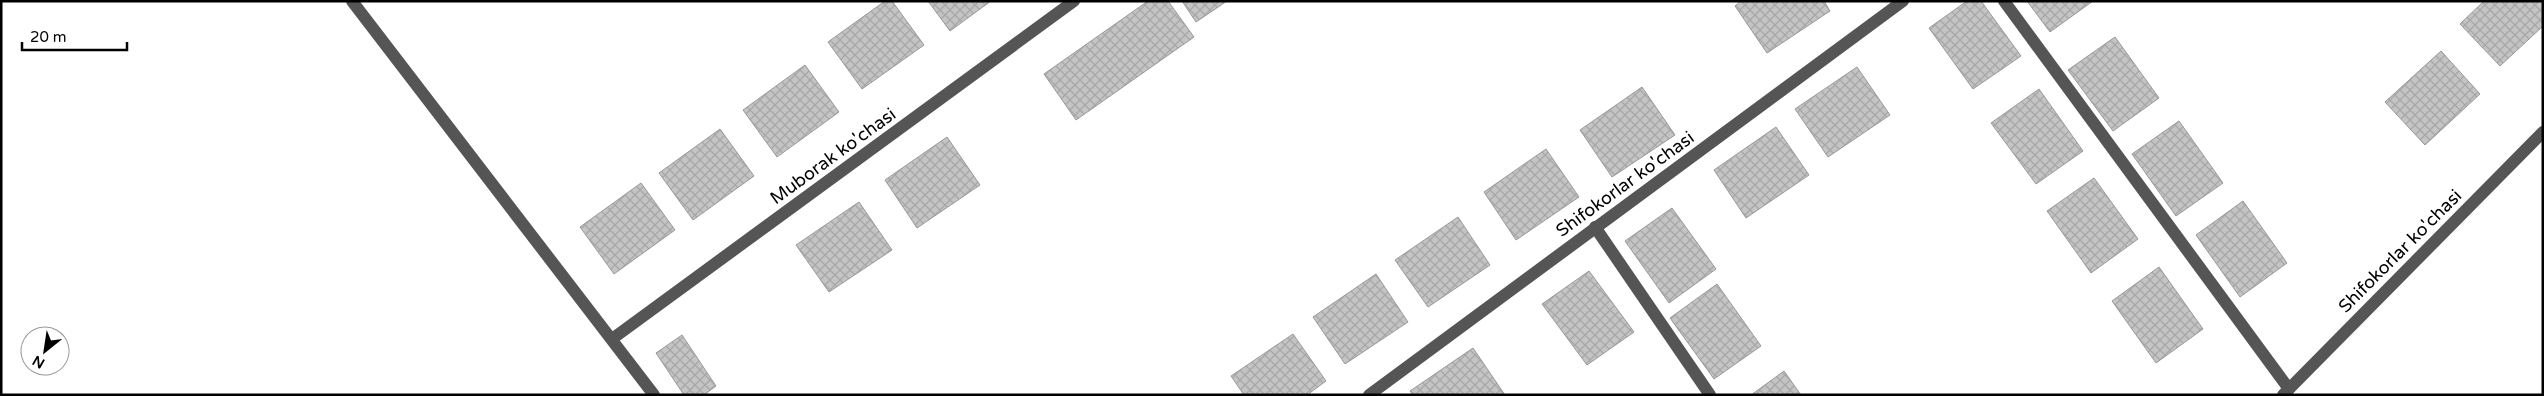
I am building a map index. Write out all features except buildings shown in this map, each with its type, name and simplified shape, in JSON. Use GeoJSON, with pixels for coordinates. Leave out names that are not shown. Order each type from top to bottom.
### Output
{"type":"FeatureCollection","features":[{"type":"Feature","properties":{"kind":"street"},"geometry":{"type":"LineString","coordinates":[[352,1],[654,395]]}},
{"type":"Feature","properties":{"kind":"street","name":"Muborak ko'chasi"},"geometry":{"type":"LineString","coordinates":[[612,339],[1074,1]]}},
{"type":"Feature","properties":{"kind":"street","name":"Shifokorlar ko'chasi"},"geometry":{"type":"LineString","coordinates":[[1369,395],[1903,1]]}},
{"type":"Feature","properties":{"kind":"street"},"geometry":{"type":"LineString","coordinates":[[2004,1],[2286,392]]}},
{"type":"Feature","properties":{"kind":"street","name":"Shifokorlar ko'chasi"},"geometry":{"type":"LineString","coordinates":[[2286,392],[2543,132]]}},
{"type":"Feature","properties":{"kind":"street"},"geometry":{"type":"LineString","coordinates":[[1595,227],[1710,395]]}}]}
